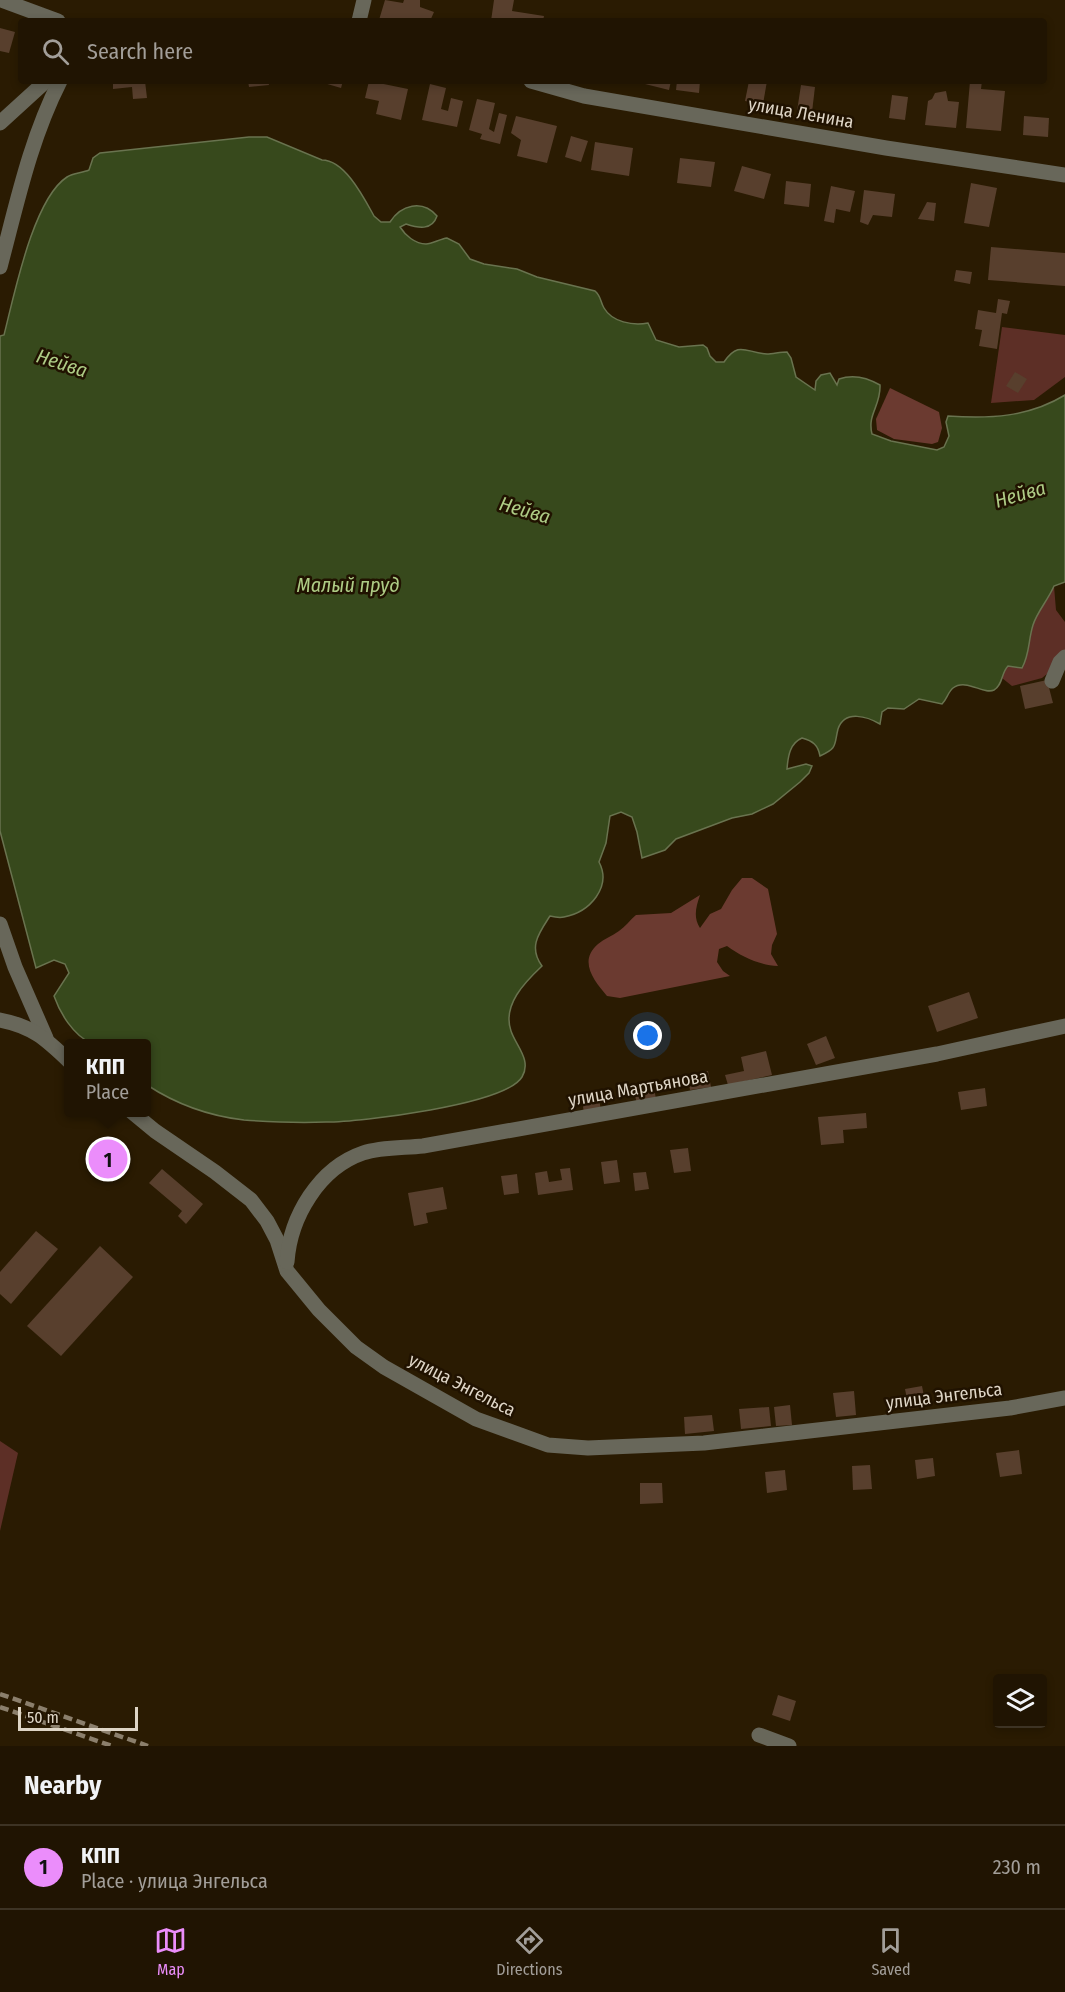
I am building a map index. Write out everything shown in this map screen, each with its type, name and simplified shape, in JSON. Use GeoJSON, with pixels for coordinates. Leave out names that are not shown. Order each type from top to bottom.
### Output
{"type":"FeatureCollection","features":[{"type":"Feature","properties":{"kind":"street"},"geometry":{"type":"LineString","coordinates":[[1,0],[50,18]]}},
{"type":"Feature","properties":{"kind":"street"},"geometry":{"type":"LineString","coordinates":[[360,18],[364,0]]}},
{"type":"Feature","properties":{"kind":"street"},"geometry":{"type":"LineString","coordinates":[[0,123],[43,84]]}},
{"type":"Feature","properties":{"kind":"street"},"geometry":{"type":"LineString","coordinates":[[0,267],[24,171],[39,128],[59,84]]}},
{"type":"Feature","properties":{"kind":"street","name":"улица Ленина"},"geometry":{"type":"LineString","coordinates":[[542,84],[584,96],[1065,176]]}},
{"type":"Feature","properties":{"kind":"street"},"geometry":{"type":"LineString","coordinates":[[1052,681],[1060,662],[1065,657]]}},
{"type":"Feature","properties":{"kind":"street"},"geometry":{"type":"LineString","coordinates":[[0,924],[15,967],[46,1038]]}},
{"type":"Feature","properties":{"kind":"street"},"geometry":{"type":"LineString","coordinates":[[0,1020],[30,1028],[46,1038],[64,1056]]}},
{"type":"Feature","properties":{"kind":"street","name":"улица Мартьянова"},"geometry":{"type":"LineString","coordinates":[[287,1271],[288,1247],[298,1217],[322,1178],[339,1163],[364,1152],[423,1146],[937,1054],[1065,1026]]}},
{"type":"Feature","properties":{"kind":"street","name":"улица Энгельса"},"geometry":{"type":"LineString","coordinates":[[138,1117],[251,1200],[267,1221],[277,1240],[287,1271],[319,1310],[356,1347],[384,1367],[477,1419],[548,1445],[588,1448],[704,1443],[1010,1408],[1065,1398]]}},
{"type":"Feature","properties":{"kind":"street"},"geometry":{"type":"LineString","coordinates":[[759,1734],[789,1746]]}},
{"type":"Feature","properties":{"kind":"shaded area"},"geometry":{"type":"Polygon","coordinates":[[[1002,327],[1065,335],[1065,377],[1034,400],[991,403],[1002,327]]]}},
{"type":"Feature","properties":{"kind":"shaded area"},"geometry":{"type":"Polygon","coordinates":[[[890,388],[939,412],[942,428],[938,442],[932,444],[894,439],[877,430],[876,419],[890,388]]]}},
{"type":"Feature","properties":{"kind":"shaded area"},"geometry":{"type":"Polygon","coordinates":[[[1054,586],[1056,610],[1065,622],[1065,654],[1042,678],[1012,686],[1002,678],[1004,670],[1008,666],[1022,668],[1035,620],[1054,586]]]}},
{"type":"Feature","properties":{"kind":"shaded area"},"geometry":{"type":"Polygon","coordinates":[[[742,878],[752,878],[768,889],[777,934],[771,954],[778,966],[751,960],[727,946],[719,949],[717,962],[730,976],[620,998],[607,996],[590,971],[589,957],[598,944],[621,929],[636,915],[671,913],[700,895],[696,916],[700,928],[710,914],[721,909],[742,878]]]}},
{"type":"Feature","properties":{"kind":"shaded area"},"geometry":{"type":"Polygon","coordinates":[[[0,1441],[18,1453],[0,1531],[0,1441]]]}},
{"type":"Feature","properties":{"kind":"water","name":"Малый пруд"},"geometry":{"type":"Polygon","coordinates":[[[267,137],[338,166],[353,181],[374,216],[381,222],[390,222],[400,212],[412,206],[425,207],[431,211],[437,216],[432,224],[420,227],[406,224],[400,227],[414,241],[426,244],[447,238],[459,244],[470,259],[484,264],[517,269],[537,277],[595,291],[612,317],[636,324],[648,323],[656,340],[679,347],[703,345],[716,362],[724,362],[734,351],[743,349],[767,354],[787,352],[796,377],[815,390],[816,381],[821,375],[830,373],[837,385],[839,379],[850,377],[865,379],[880,385],[871,421],[872,434],[891,441],[937,450],[944,447],[949,436],[946,422],[948,416],[1009,415],[1037,408],[1065,395],[1065,582],[1054,586],[1037,615],[1022,668],[1008,666],[994,690],[958,685],[951,690],[942,704],[919,699],[904,709],[888,708],[882,712],[880,724],[857,716],[846,719],[838,729],[833,748],[820,756],[814,744],[802,738],[798,740],[792,747],[787,769],[806,764],[812,766],[800,782],[773,804],[752,814],[732,818],[676,839],[665,850],[642,858],[632,817],[621,812],[610,816],[606,843],[599,862],[603,880],[596,897],[590,904],[574,914],[564,917],[550,916],[535,946],[542,966],[522,987],[512,1003],[509,1021],[511,1031],[524,1059],[525,1071],[522,1077],[510,1087],[461,1104],[398,1115],[343,1121],[244,1120],[218,1116],[169,1098],[151,1087],[151,1039],[84,1039],[78,1035],[64,1016],[54,996],[69,973],[65,964],[54,960],[36,968],[0,831],[0,336],[4,335],[26,250],[44,205],[67,177],[89,170],[93,158],[100,153],[267,137]]]}},
{"type":"Feature","properties":{"kind":"building"},"geometry":{"type":"Polygon","coordinates":[[[385,0],[403,3],[404,0],[420,0],[420,7],[434,12],[431,18],[380,18],[385,0]]]}},
{"type":"Feature","properties":{"kind":"building"},"geometry":{"type":"Polygon","coordinates":[[[494,0],[514,0],[512,11],[544,16],[544,18],[491,18],[494,0]]]}},
{"type":"Feature","properties":{"kind":"building"},"geometry":{"type":"Polygon","coordinates":[[[0,28],[15,32],[9,53],[0,51],[0,28]]]}},
{"type":"Feature","properties":{"kind":"building"},"geometry":{"type":"Polygon","coordinates":[[[113,84],[145,84],[147,98],[133,99],[132,87],[113,89],[113,84]]]}},
{"type":"Feature","properties":{"kind":"building"},"geometry":{"type":"Polygon","coordinates":[[[248,84],[269,85],[249,87],[248,84]]]}},
{"type":"Feature","properties":{"kind":"building"},"geometry":{"type":"Polygon","coordinates":[[[327,84],[342,84],[341,88],[327,84]]]}},
{"type":"Feature","properties":{"kind":"building"},"geometry":{"type":"Polygon","coordinates":[[[368,84],[384,84],[408,89],[401,120],[376,114],[379,101],[365,98],[368,84]]]}},
{"type":"Feature","properties":{"kind":"building"},"geometry":{"type":"Polygon","coordinates":[[[430,84],[446,88],[441,109],[448,111],[451,98],[463,101],[457,127],[422,120],[430,84]]]}},
{"type":"Feature","properties":{"kind":"building"},"geometry":{"type":"Polygon","coordinates":[[[645,84],[670,84],[669,90],[645,84]]]}},
{"type":"Feature","properties":{"kind":"building"},"geometry":{"type":"Polygon","coordinates":[[[677,84],[700,84],[699,93],[676,90],[677,84]]]}},
{"type":"Feature","properties":{"kind":"building"},"geometry":{"type":"Polygon","coordinates":[[[748,84],[766,84],[763,104],[745,101],[748,84]]]}},
{"type":"Feature","properties":{"kind":"building"},"geometry":{"type":"Polygon","coordinates":[[[970,84],[982,84],[981,89],[1005,91],[1001,131],[966,128],[970,84]]]}},
{"type":"Feature","properties":{"kind":"building"},"geometry":{"type":"Polygon","coordinates":[[[801,85],[815,87],[812,112],[797,111],[801,85]]]}},
{"type":"Feature","properties":{"kind":"building"},"geometry":{"type":"Polygon","coordinates":[[[946,91],[948,101],[959,102],[956,128],[925,125],[928,101],[935,93],[946,91]]]}},
{"type":"Feature","properties":{"kind":"building"},"geometry":{"type":"Polygon","coordinates":[[[892,95],[908,97],[905,120],[889,118],[892,95]]]}},
{"type":"Feature","properties":{"kind":"building"},"geometry":{"type":"Polygon","coordinates":[[[477,99],[495,103],[489,129],[494,132],[499,113],[507,115],[500,144],[480,139],[482,134],[469,130],[477,99]]]}},
{"type":"Feature","properties":{"kind":"building"},"geometry":{"type":"Polygon","coordinates":[[[516,116],[557,126],[547,163],[517,156],[521,140],[511,133],[516,116]]]}},
{"type":"Feature","properties":{"kind":"building"},"geometry":{"type":"Polygon","coordinates":[[[1024,116],[1049,118],[1048,137],[1023,135],[1024,116]]]}},
{"type":"Feature","properties":{"kind":"building"},"geometry":{"type":"Polygon","coordinates":[[[571,136],[588,141],[581,162],[565,157],[571,136]]]}},
{"type":"Feature","properties":{"kind":"building"},"geometry":{"type":"Polygon","coordinates":[[[595,142],[633,148],[629,176],[591,170],[595,142]]]}},
{"type":"Feature","properties":{"kind":"building"},"geometry":{"type":"Polygon","coordinates":[[[680,158],[715,162],[711,187],[677,183],[680,158]]]}},
{"type":"Feature","properties":{"kind":"building"},"geometry":{"type":"Polygon","coordinates":[[[742,166],[771,174],[764,199],[734,191],[742,166]]]}},
{"type":"Feature","properties":{"kind":"building"},"geometry":{"type":"Polygon","coordinates":[[[786,181],[811,184],[809,207],[784,204],[786,181]]]}},
{"type":"Feature","properties":{"kind":"building"},"geometry":{"type":"Polygon","coordinates":[[[971,183],[997,188],[989,227],[964,223],[971,183]]]}},
{"type":"Feature","properties":{"kind":"building"},"geometry":{"type":"Polygon","coordinates":[[[831,186],[855,191],[850,212],[836,209],[834,223],[824,221],[831,186]]]}},
{"type":"Feature","properties":{"kind":"building"},"geometry":{"type":"Polygon","coordinates":[[[864,190],[895,194],[892,217],[873,215],[868,225],[860,222],[864,190]]]}},
{"type":"Feature","properties":{"kind":"building"},"geometry":{"type":"Polygon","coordinates":[[[927,202],[936,203],[934,221],[918,219],[927,202]]]}},
{"type":"Feature","properties":{"kind":"building"},"geometry":{"type":"Polygon","coordinates":[[[991,247],[1065,253],[1065,286],[988,280],[991,247]]]}},
{"type":"Feature","properties":{"kind":"building"},"geometry":{"type":"Polygon","coordinates":[[[956,270],[972,272],[970,284],[954,281],[956,270]]]}},
{"type":"Feature","properties":{"kind":"building"},"geometry":{"type":"Polygon","coordinates":[[[998,299],[1010,301],[1007,314],[1002,313],[997,349],[979,346],[982,330],[975,329],[978,310],[996,313],[998,299]]]}},
{"type":"Feature","properties":{"kind":"building"},"geometry":{"type":"Polygon","coordinates":[[[1015,372],[1027,379],[1018,393],[1006,386],[1015,372]]]}},
{"type":"Feature","properties":{"kind":"building"},"geometry":{"type":"Polygon","coordinates":[[[1047,680],[1053,703],[1025,709],[1020,686],[1047,680]]]}},
{"type":"Feature","properties":{"kind":"building"},"geometry":{"type":"Polygon","coordinates":[[[969,992],[978,1018],[937,1032],[928,1006],[969,992]]]}},
{"type":"Feature","properties":{"kind":"building"},"geometry":{"type":"Polygon","coordinates":[[[826,1036],[835,1058],[816,1065],[807,1044],[826,1036]]]}},
{"type":"Feature","properties":{"kind":"building"},"geometry":{"type":"Polygon","coordinates":[[[766,1051],[772,1075],[728,1085],[725,1075],[744,1071],[741,1057],[766,1051]]]}},
{"type":"Feature","properties":{"kind":"building"},"geometry":{"type":"Polygon","coordinates":[[[708,1071],[711,1087],[690,1090],[687,1075],[708,1071]]]}},
{"type":"Feature","properties":{"kind":"building"},"geometry":{"type":"Polygon","coordinates":[[[653,1083],[656,1099],[637,1104],[633,1087],[653,1083]]]}},
{"type":"Feature","properties":{"kind":"building"},"geometry":{"type":"Polygon","coordinates":[[[985,1088],[987,1106],[961,1110],[958,1092],[985,1088]]]}},
{"type":"Feature","properties":{"kind":"building"},"geometry":{"type":"Polygon","coordinates":[[[599,1096],[601,1113],[584,1115],[582,1098],[599,1096]]]}},
{"type":"Feature","properties":{"kind":"building"},"geometry":{"type":"Polygon","coordinates":[[[866,1113],[867,1128],[843,1130],[844,1143],[821,1145],[818,1117],[866,1113]]]}},
{"type":"Feature","properties":{"kind":"building"},"geometry":{"type":"Polygon","coordinates":[[[688,1148],[691,1171],[674,1173],[670,1150],[688,1148]]]}},
{"type":"Feature","properties":{"kind":"building"},"geometry":{"type":"Polygon","coordinates":[[[107,1149],[118,1160],[109,1169],[98,1159],[107,1149]]]}},
{"type":"Feature","properties":{"kind":"building"},"geometry":{"type":"Polygon","coordinates":[[[617,1160],[620,1182],[604,1184],[601,1162],[617,1160]]]}},
{"type":"Feature","properties":{"kind":"building"},"geometry":{"type":"Polygon","coordinates":[[[570,1168],[573,1190],[538,1195],[535,1173],[547,1171],[549,1182],[562,1180],[560,1169],[570,1168]]]}},
{"type":"Feature","properties":{"kind":"building"},"geometry":{"type":"Polygon","coordinates":[[[162,1169],[203,1204],[186,1224],[178,1216],[182,1211],[149,1183],[162,1169]]]}},
{"type":"Feature","properties":{"kind":"building"},"geometry":{"type":"Polygon","coordinates":[[[646,1172],[649,1189],[635,1191],[633,1173],[646,1172]]]}},
{"type":"Feature","properties":{"kind":"building"},"geometry":{"type":"Polygon","coordinates":[[[517,1174],[519,1193],[504,1195],[501,1176],[517,1174]]]}},
{"type":"Feature","properties":{"kind":"building"},"geometry":{"type":"Polygon","coordinates":[[[443,1187],[447,1209],[426,1213],[428,1223],[414,1226],[408,1193],[443,1187]]]}},
{"type":"Feature","properties":{"kind":"building"},"geometry":{"type":"Polygon","coordinates":[[[36,1231],[58,1249],[11,1304],[0,1294],[0,1272],[36,1231]]]}},
{"type":"Feature","properties":{"kind":"building"},"geometry":{"type":"Polygon","coordinates":[[[100,1246],[133,1277],[61,1356],[27,1326],[100,1246]]]}},
{"type":"Feature","properties":{"kind":"building"},"geometry":{"type":"Polygon","coordinates":[[[922,1386],[926,1406],[909,1409],[905,1389],[922,1386]]]}},
{"type":"Feature","properties":{"kind":"building"},"geometry":{"type":"Polygon","coordinates":[[[854,1391],[856,1415],[836,1417],[833,1393],[854,1391]]]}},
{"type":"Feature","properties":{"kind":"building"},"geometry":{"type":"Polygon","coordinates":[[[790,1405],[792,1425],[776,1426],[774,1407],[790,1405]]]}},
{"type":"Feature","properties":{"kind":"building"},"geometry":{"type":"Polygon","coordinates":[[[769,1407],[771,1426],[741,1429],[739,1409],[769,1407]]]}},
{"type":"Feature","properties":{"kind":"building"},"geometry":{"type":"Polygon","coordinates":[[[712,1415],[714,1431],[685,1434],[684,1417],[712,1415]]]}},
{"type":"Feature","properties":{"kind":"building"},"geometry":{"type":"Polygon","coordinates":[[[1019,1450],[1022,1474],[1000,1477],[996,1453],[1019,1450]]]}},
{"type":"Feature","properties":{"kind":"building"},"geometry":{"type":"Polygon","coordinates":[[[933,1458],[935,1476],[917,1479],[915,1460],[933,1458]]]}},
{"type":"Feature","properties":{"kind":"building"},"geometry":{"type":"Polygon","coordinates":[[[870,1465],[872,1489],[853,1490],[852,1466],[870,1465]]]}},
{"type":"Feature","properties":{"kind":"building"},"geometry":{"type":"Polygon","coordinates":[[[785,1470],[787,1490],[767,1493],[765,1472],[785,1470]]]}},
{"type":"Feature","properties":{"kind":"building"},"geometry":{"type":"Polygon","coordinates":[[[640,1483],[662,1483],[663,1503],[640,1504],[640,1483]]]}},
{"type":"Feature","properties":{"kind":"building"},"geometry":{"type":"Polygon","coordinates":[[[778,1695],[796,1701],[790,1721],[772,1715],[778,1695]]]}},
{"type":"Feature","properties":{"kind":"railway"},"geometry":{"type":"LineString","coordinates":[[0,1694],[148,1746]]}},
{"type":"Feature","properties":{"kind":"railway"},"geometry":{"type":"LineString","coordinates":[[0,1707],[112,1746]]}},
{"type":"Feature","properties":{"kind":"place","name":"КПП"},"geometry":{"type":"Point","coordinates":[108,1159]}},
{"type":"Feature","properties":{"kind":"water label","name":"Нейва"},"geometry":{"type":"Point","coordinates":[62,363]}},
{"type":"Feature","properties":{"kind":"water label","name":"Нейва"},"geometry":{"type":"Point","coordinates":[1020,494]}},
{"type":"Feature","properties":{"kind":"water label","name":"Нейва"},"geometry":{"type":"Point","coordinates":[525,510]}}]}
